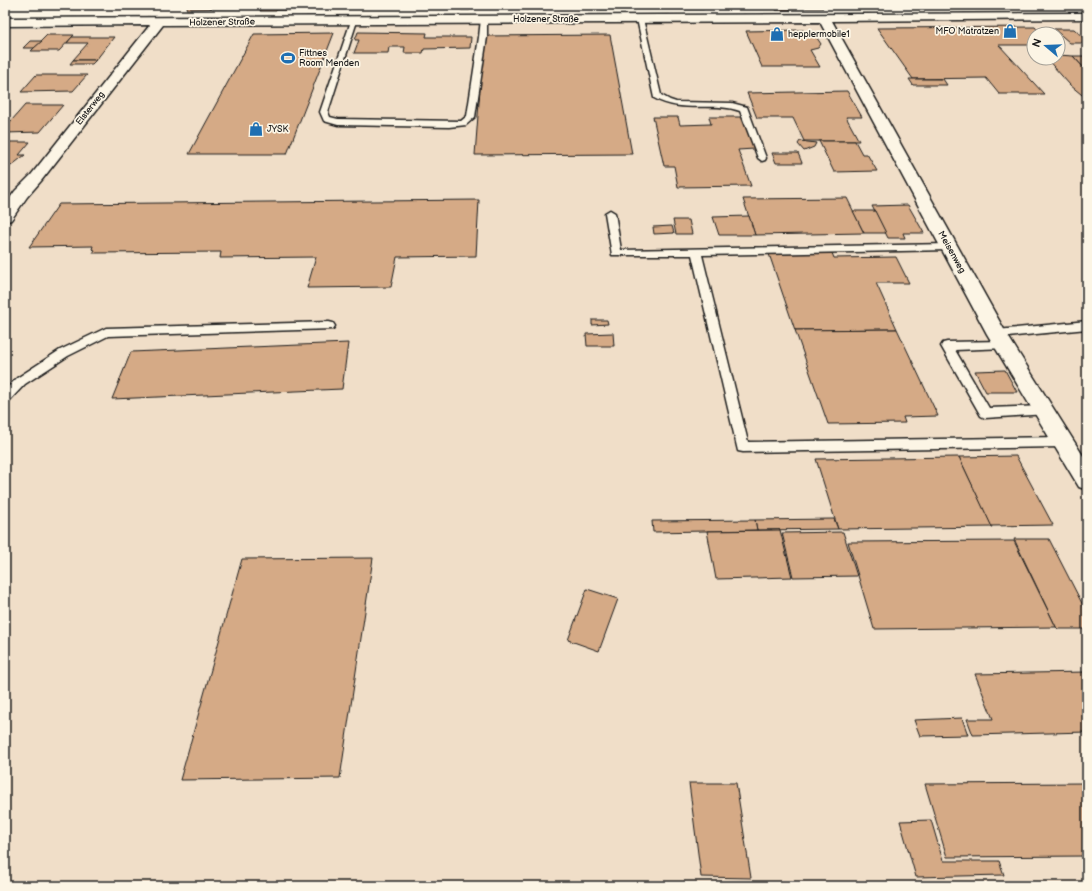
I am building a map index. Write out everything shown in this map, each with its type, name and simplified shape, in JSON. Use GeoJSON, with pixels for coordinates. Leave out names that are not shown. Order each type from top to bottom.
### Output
{"type":"FeatureCollection","features":[{"type":"Feature","properties":{"kind":"street","name":"Holzener Straße"},"geometry":{"type":"LineString","coordinates":[[5,22],[354,21],[484,19],[502,15],[640,19],[1087,16]]}},
{"type":"Feature","properties":{"kind":"street","name":"Meisenweg"},"geometry":{"type":"LineString","coordinates":[[824,18],[1000,339],[1087,481]]}},
{"type":"Feature","properties":{"kind":"street","name":"Elsterweg"},"geometry":{"type":"LineString","coordinates":[[5,217],[21,194],[36,178],[159,22]]}},
{"type":"Feature","properties":{"kind":"street"},"geometry":{"type":"LineString","coordinates":[[5,194],[21,194]]}},
{"type":"Feature","properties":{"kind":"lane"},"geometry":{"type":"LineString","coordinates":[[354,21],[324,112],[327,119],[338,122],[449,124],[463,122],[471,117],[483,37],[484,19]]}},
{"type":"Feature","properties":{"kind":"lane"},"geometry":{"type":"LineString","coordinates":[[640,19],[657,96],[667,102],[676,104],[732,105],[744,109],[762,158]]}},
{"type":"Feature","properties":{"kind":"lane"},"geometry":{"type":"LineString","coordinates":[[610,213],[616,252],[949,247]]}},
{"type":"Feature","properties":{"kind":"lane"},"geometry":{"type":"LineString","coordinates":[[696,251],[743,446],[1063,442]]}},
{"type":"Feature","properties":{"kind":"lane"},"geometry":{"type":"LineString","coordinates":[[1044,411],[985,413],[947,346],[1087,325]]}},
{"type":"Feature","properties":{"kind":"lane"},"geometry":{"type":"LineString","coordinates":[[5,398],[21,381],[33,373],[64,353],[106,332],[328,326]]}},
{"type":"Feature","properties":{"kind":"shaded area"},"geometry":{"type":"Polygon","coordinates":[[[1087,19],[1087,886],[5,886],[5,28],[1087,19]]]}},
{"type":"Feature","properties":{"kind":"building"},"geometry":{"type":"Polygon","coordinates":[[[189,5],[242,5],[240,8],[186,9],[189,5]]]}},
{"type":"Feature","properties":{"kind":"building"},"geometry":{"type":"Polygon","coordinates":[[[263,5],[279,5],[276,11],[260,11],[263,5]]]}},
{"type":"Feature","properties":{"kind":"building"},"geometry":{"type":"Polygon","coordinates":[[[279,5],[294,5],[292,10],[277,10],[279,5]]]}},
{"type":"Feature","properties":{"kind":"building"},"geometry":{"type":"Polygon","coordinates":[[[462,5],[470,5],[470,10],[461,10],[462,5]]]}},
{"type":"Feature","properties":{"kind":"building"},"geometry":{"type":"Polygon","coordinates":[[[599,5],[621,5],[622,9],[600,9],[599,5]]]}},
{"type":"Feature","properties":{"kind":"building"},"geometry":{"type":"Polygon","coordinates":[[[638,5],[663,5],[664,9],[639,9],[638,5]]]}},
{"type":"Feature","properties":{"kind":"building"},"geometry":{"type":"Polygon","coordinates":[[[678,5],[703,5],[704,9],[679,9],[678,5]]]}},
{"type":"Feature","properties":{"kind":"building"},"geometry":{"type":"Polygon","coordinates":[[[718,5],[741,5],[743,8],[719,8],[718,5]]]}},
{"type":"Feature","properties":{"kind":"building"},"geometry":{"type":"Polygon","coordinates":[[[774,5],[788,5],[791,10],[776,10],[774,5]]]}},
{"type":"Feature","properties":{"kind":"building"},"geometry":{"type":"Polygon","coordinates":[[[795,5],[821,5],[823,8],[797,8],[795,5]]]}},
{"type":"Feature","properties":{"kind":"building"},"geometry":{"type":"Polygon","coordinates":[[[835,5],[858,5],[860,8],[837,8],[835,5]]]}},
{"type":"Feature","properties":{"kind":"building"},"geometry":{"type":"Polygon","coordinates":[[[913,5],[937,5],[939,7],[915,7],[913,5]]]}},
{"type":"Feature","properties":{"kind":"building"},"geometry":{"type":"Polygon","coordinates":[[[954,5],[976,5],[978,7],[956,7],[954,5]]]}},
{"type":"Feature","properties":{"kind":"building"},"geometry":{"type":"Polygon","coordinates":[[[1026,27],[1026,45],[999,45],[1044,94],[999,94],[986,78],[913,79],[877,28],[1026,27]]]}},
{"type":"Feature","properties":{"kind":"building"},"geometry":{"type":"Polygon","coordinates":[[[1066,29],[1074,29],[1087,41],[1087,43],[1070,43],[1066,40],[1066,29]]]}},
{"type":"Feature","properties":{"kind":"building"},"geometry":{"type":"Polygon","coordinates":[[[803,30],[815,35],[821,44],[818,48],[810,50],[820,67],[762,67],[746,31],[803,30]]]}},
{"type":"Feature","properties":{"kind":"building"},"geometry":{"type":"Polygon","coordinates":[[[358,32],[427,33],[426,37],[471,37],[470,48],[424,49],[423,53],[404,53],[405,47],[389,47],[388,53],[354,53],[359,40],[355,40],[358,32]]]}},
{"type":"Feature","properties":{"kind":"building"},"geometry":{"type":"Polygon","coordinates":[[[334,33],[287,154],[189,154],[254,34],[334,33]]]}},
{"type":"Feature","properties":{"kind":"building"},"geometry":{"type":"Polygon","coordinates":[[[47,35],[74,35],[59,51],[31,51],[47,35]]]}},
{"type":"Feature","properties":{"kind":"building"},"geometry":{"type":"Polygon","coordinates":[[[610,35],[632,154],[475,155],[484,36],[610,35]]]}},
{"type":"Feature","properties":{"kind":"building"},"geometry":{"type":"Polygon","coordinates":[[[72,37],[114,37],[96,60],[73,60],[88,43],[67,43],[72,37]]]}},
{"type":"Feature","properties":{"kind":"building"},"geometry":{"type":"Polygon","coordinates":[[[30,41],[42,41],[34,48],[23,48],[30,41]]]}},
{"type":"Feature","properties":{"kind":"building"},"geometry":{"type":"Polygon","coordinates":[[[1066,56],[1073,56],[1087,71],[1087,99],[1070,85],[1053,66],[1066,66],[1066,56]]]}},
{"type":"Feature","properties":{"kind":"building"},"geometry":{"type":"Polygon","coordinates":[[[1073,56],[1087,56],[1087,71],[1073,56]]]}},
{"type":"Feature","properties":{"kind":"building"},"geometry":{"type":"Polygon","coordinates":[[[73,60],[96,60],[92,64],[70,64],[73,60]]]}},
{"type":"Feature","properties":{"kind":"building"},"geometry":{"type":"Polygon","coordinates":[[[36,75],[87,75],[73,91],[21,92],[36,75]]]}},
{"type":"Feature","properties":{"kind":"building"},"geometry":{"type":"Polygon","coordinates":[[[909,79],[943,79],[947,85],[913,85],[909,79]]]}},
{"type":"Feature","properties":{"kind":"building"},"geometry":{"type":"Polygon","coordinates":[[[847,91],[862,117],[846,117],[859,141],[804,141],[793,118],[757,118],[747,93],[847,91]]]}},
{"type":"Feature","properties":{"kind":"building"},"geometry":{"type":"Polygon","coordinates":[[[25,105],[63,105],[40,132],[5,133],[5,128],[25,105]]]}},
{"type":"Feature","properties":{"kind":"building"},"geometry":{"type":"Polygon","coordinates":[[[653,117],[678,117],[680,125],[711,124],[709,117],[742,117],[754,149],[738,150],[751,186],[678,187],[674,166],[664,166],[653,117]]]}},
{"type":"Feature","properties":{"kind":"building"},"geometry":{"type":"Polygon","coordinates":[[[800,141],[816,143],[814,147],[804,151],[798,144],[800,141]]]}},
{"type":"Feature","properties":{"kind":"building"},"geometry":{"type":"Polygon","coordinates":[[[819,141],[855,141],[862,154],[867,154],[877,171],[834,172],[819,141]]]}},
{"type":"Feature","properties":{"kind":"building"},"geometry":{"type":"Polygon","coordinates":[[[5,142],[30,142],[19,155],[25,155],[7,169],[5,168],[5,142]]]}},
{"type":"Feature","properties":{"kind":"building"},"geometry":{"type":"Polygon","coordinates":[[[772,153],[798,153],[802,163],[776,163],[772,153]]]}},
{"type":"Feature","properties":{"kind":"building"},"geometry":{"type":"Polygon","coordinates":[[[847,198],[864,233],[755,235],[743,199],[847,198]]]}},
{"type":"Feature","properties":{"kind":"building"},"geometry":{"type":"Polygon","coordinates":[[[479,200],[476,256],[397,257],[391,287],[307,288],[316,257],[220,258],[221,252],[93,253],[95,250],[92,249],[93,246],[29,247],[59,204],[479,200]]]}},
{"type":"Feature","properties":{"kind":"building"},"geometry":{"type":"Polygon","coordinates":[[[908,205],[924,233],[903,233],[905,238],[888,238],[872,206],[908,205]]]}},
{"type":"Feature","properties":{"kind":"building"},"geometry":{"type":"Polygon","coordinates":[[[853,211],[875,211],[886,233],[864,233],[853,211]]]}},
{"type":"Feature","properties":{"kind":"building"},"geometry":{"type":"Polygon","coordinates":[[[749,216],[755,235],[719,235],[713,217],[749,216]]]}},
{"type":"Feature","properties":{"kind":"building"},"geometry":{"type":"Polygon","coordinates":[[[673,220],[689,220],[692,234],[676,234],[673,220]]]}},
{"type":"Feature","properties":{"kind":"building"},"geometry":{"type":"Polygon","coordinates":[[[672,226],[674,233],[654,234],[653,227],[672,226]]]}},
{"type":"Feature","properties":{"kind":"building"},"geometry":{"type":"Polygon","coordinates":[[[832,253],[834,258],[896,257],[909,283],[876,283],[897,329],[795,330],[769,254],[832,253]]]}},
{"type":"Feature","properties":{"kind":"building"},"geometry":{"type":"Polygon","coordinates":[[[592,320],[607,320],[608,324],[592,325],[592,320]]]}},
{"type":"Feature","properties":{"kind":"building"},"geometry":{"type":"Polygon","coordinates":[[[897,329],[938,416],[903,417],[905,423],[828,424],[795,330],[897,329]]]}},
{"type":"Feature","properties":{"kind":"building"},"geometry":{"type":"Polygon","coordinates":[[[613,333],[614,346],[587,346],[586,334],[613,333]]]}},
{"type":"Feature","properties":{"kind":"building"},"geometry":{"type":"Polygon","coordinates":[[[348,343],[342,389],[112,399],[131,352],[348,343]]]}},
{"type":"Feature","properties":{"kind":"building"},"geometry":{"type":"Polygon","coordinates":[[[1005,370],[1017,392],[986,392],[975,371],[1005,370]]]}},
{"type":"Feature","properties":{"kind":"building"},"geometry":{"type":"Polygon","coordinates":[[[1016,456],[1053,525],[991,526],[959,457],[1016,456]]]}},
{"type":"Feature","properties":{"kind":"building"},"geometry":{"type":"Polygon","coordinates":[[[959,457],[992,527],[838,529],[816,459],[959,457]]]}},
{"type":"Feature","properties":{"kind":"building"},"geometry":{"type":"Polygon","coordinates":[[[834,519],[838,529],[757,530],[755,520],[834,519]]]}},
{"type":"Feature","properties":{"kind":"building"},"geometry":{"type":"Polygon","coordinates":[[[755,520],[757,530],[653,532],[652,521],[755,520]]]}},
{"type":"Feature","properties":{"kind":"building"},"geometry":{"type":"Polygon","coordinates":[[[780,530],[792,577],[716,579],[707,531],[780,530]]]}},
{"type":"Feature","properties":{"kind":"building"},"geometry":{"type":"Polygon","coordinates":[[[843,532],[857,576],[793,577],[782,533],[843,532]]]}},
{"type":"Feature","properties":{"kind":"building"},"geometry":{"type":"Polygon","coordinates":[[[1014,539],[1049,539],[1087,613],[1087,629],[1058,629],[1056,627],[1014,539]]]}},
{"type":"Feature","properties":{"kind":"building"},"geometry":{"type":"Polygon","coordinates":[[[1014,541],[1056,627],[874,629],[848,542],[1014,541]]]}},
{"type":"Feature","properties":{"kind":"building"},"geometry":{"type":"Polygon","coordinates":[[[373,558],[340,778],[180,780],[242,559],[373,558]]]}},
{"type":"Feature","properties":{"kind":"building"},"geometry":{"type":"Polygon","coordinates":[[[587,589],[618,599],[599,651],[568,640],[587,589]]]}},
{"type":"Feature","properties":{"kind":"building"},"geometry":{"type":"Polygon","coordinates":[[[1087,672],[1087,732],[973,735],[967,719],[993,719],[975,674],[1087,672]]]}},
{"type":"Feature","properties":{"kind":"building"},"geometry":{"type":"Polygon","coordinates":[[[962,718],[968,735],[920,736],[914,720],[962,718]]]}},
{"type":"Feature","properties":{"kind":"building"},"geometry":{"type":"Polygon","coordinates":[[[689,783],[736,783],[751,878],[701,877],[689,783]]]}},
{"type":"Feature","properties":{"kind":"building"},"geometry":{"type":"Polygon","coordinates":[[[1087,783],[1087,856],[947,857],[925,784],[1087,783]]]}},
{"type":"Feature","properties":{"kind":"building"},"geometry":{"type":"Polygon","coordinates":[[[931,820],[943,861],[999,861],[1004,875],[916,877],[900,821],[931,820]]]}},
{"type":"Feature","properties":{"kind":"place","name":"MFO Matratzen"},"geometry":{"type":"Point","coordinates":[1010,31]}},
{"type":"Feature","properties":{"kind":"place","name":"hepplermobile1"},"geometry":{"type":"Point","coordinates":[777,34]}},
{"type":"Feature","properties":{"kind":"place","name":"Fittnes Room Menden"},"geometry":{"type":"Point","coordinates":[288,58]}},
{"type":"Feature","properties":{"kind":"place","name":"JYSK"},"geometry":{"type":"Point","coordinates":[256,129]}}]}
